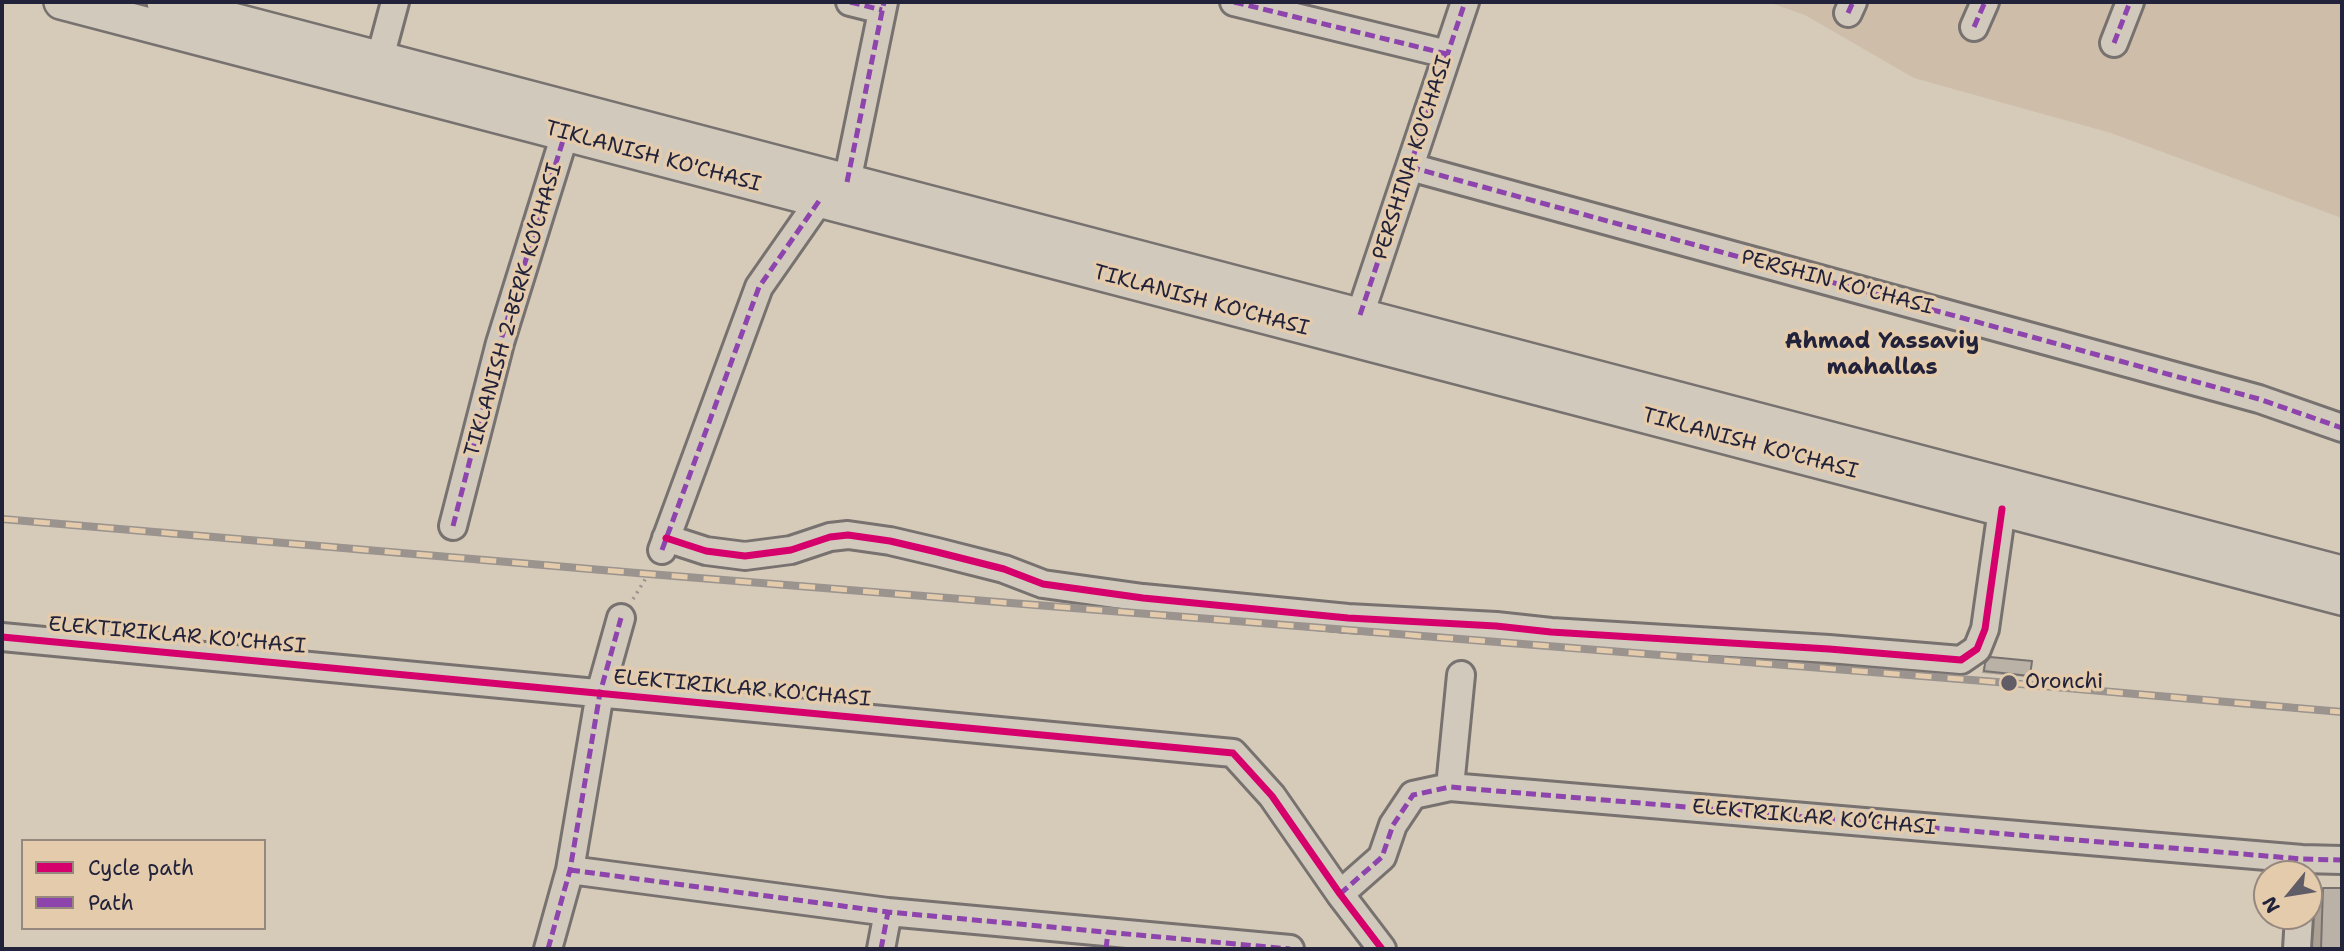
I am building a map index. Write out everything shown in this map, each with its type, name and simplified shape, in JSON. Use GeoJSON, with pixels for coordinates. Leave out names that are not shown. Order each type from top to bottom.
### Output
{"type":"FeatureCollection","features":[{"type":"Feature","properties":{"kind":"main road","name":"TIKLANISH KO'CHASI"},"geometry":{"type":"LineString","coordinates":[[61,2],[2342,598]]}},
{"type":"Feature","properties":{"kind":"main road"},"geometry":{"type":"LineString","coordinates":[[164,2],[2342,573]]}},
{"type":"Feature","properties":{"kind":"main road"},"geometry":{"type":"LineString","coordinates":[[819,201],[847,182]]}},
{"type":"Feature","properties":{"kind":"street"},"geometry":{"type":"LineString","coordinates":[[380,58],[395,2]]}},
{"type":"Feature","properties":{"kind":"street"},"geometry":{"type":"LineString","coordinates":[[847,182],[883,6],[850,2]]}},
{"type":"Feature","properties":{"kind":"street"},"geometry":{"type":"LineString","coordinates":[[1234,2],[1447,54]]}},
{"type":"Feature","properties":{"kind":"street","name":"PERSHINA KO'CHASI"},"geometry":{"type":"LineString","coordinates":[[1360,315],[1465,2]]}},
{"type":"Feature","properties":{"kind":"street"},"geometry":{"type":"LineString","coordinates":[[1974,27],[1986,2]]}},
{"type":"Feature","properties":{"kind":"street"},"geometry":{"type":"LineString","coordinates":[[2115,43],[2130,2]]}},
{"type":"Feature","properties":{"kind":"street","name":"TIKLANISH 2-BERK KO‘CHASI"},"geometry":{"type":"LineString","coordinates":[[453,526],[499,342],[565,134]]}},
{"type":"Feature","properties":{"kind":"street","name":"PERSHIN KO'CHASI"},"geometry":{"type":"LineString","coordinates":[[1410,167],[2259,399],[2342,428]]}},
{"type":"Feature","properties":{"kind":"street"},"geometry":{"type":"LineString","coordinates":[[819,201],[759,287],[664,544],[745,556],[792,550],[830,537],[848,535],[937,552],[1004,569],[1044,584],[1156,599],[1348,618],[1496,625],[1551,632],[1961,660],[1977,649],[1985,629],[2002,509]]}},
{"type":"Feature","properties":{"kind":"street","name":"ELEKTIRIKLAR KO'CHASI"},"geometry":{"type":"LineString","coordinates":[[548,949],[570,870],[600,693],[621,618]]}},
{"type":"Feature","properties":{"kind":"street","name":"ELEKTIRIKLAR KO'CHASI"},"geometry":{"type":"LineString","coordinates":[[2,636],[1233,753],[1272,796],[1382,949]]}},
{"type":"Feature","properties":{"kind":"street"},"geometry":{"type":"LineString","coordinates":[[1450,787],[1461,675]]}},
{"type":"Feature","properties":{"kind":"street","name":"ELEKTRIKLAR KO‘CHASI"},"geometry":{"type":"LineString","coordinates":[[1340,894],[1382,857],[1394,825],[1413,795],[1450,787],[2253,862]]}},
{"type":"Feature","properties":{"kind":"street","name":"ELEKTRIKLAR KO‘CHASI"},"geometry":{"type":"LineString","coordinates":[[2323,863],[2342,860]]}},
{"type":"Feature","properties":{"kind":"street"},"geometry":{"type":"LineString","coordinates":[[570,870],[1107,941],[1290,949]]}},
{"type":"Feature","properties":{"kind":"street"},"geometry":{"type":"LineString","coordinates":[[881,949],[888,912]]}},
{"type":"Feature","properties":{"kind":"street"},"geometry":{"type":"LineString","coordinates":[[2297,949],[2298,930]]}},
{"type":"Feature","properties":{"kind":"path"},"geometry":{"type":"LineString","coordinates":[[636,593],[664,544]]}},
{"type":"Feature","properties":{"kind":"shaded area"},"geometry":{"type":"Polygon","coordinates":[[[1768,2],[2342,2],[2342,218],[2111,133],[1914,78],[1805,15],[1768,2]]]}},
{"type":"Feature","properties":{"kind":"building"},"geometry":{"type":"Polygon","coordinates":[[[1990,657],[2032,661],[2030,676],[1984,671],[1985,663],[1990,657]]]}},
{"type":"Feature","properties":{"kind":"building"},"geometry":{"type":"Polygon","coordinates":[[[2323,888],[2342,888],[2342,949],[2321,949],[2323,888]]]}},
{"type":"Feature","properties":{"kind":"railway"},"geometry":{"type":"LineString","coordinates":[[2,519],[2342,712]]}},
{"type":"Feature","properties":{"kind":"marked path"},"geometry":{"type":"LineString","coordinates":[[850,2],[882,10]]}},
{"type":"Feature","properties":{"kind":"marked path"},"geometry":{"type":"LineString","coordinates":[[847,182],[884,2]]}},
{"type":"Feature","properties":{"kind":"marked path"},"geometry":{"type":"LineString","coordinates":[[1234,2],[1447,54]]}},
{"type":"Feature","properties":{"kind":"marked path"},"geometry":{"type":"LineString","coordinates":[[1360,315],[1465,2]]}},
{"type":"Feature","properties":{"kind":"marked path"},"geometry":{"type":"LineString","coordinates":[[1848,13],[1853,2]]}},
{"type":"Feature","properties":{"kind":"marked path"},"geometry":{"type":"LineString","coordinates":[[1974,27],[1985,2]]}},
{"type":"Feature","properties":{"kind":"marked path"},"geometry":{"type":"LineString","coordinates":[[2114,43],[2130,2]]}},
{"type":"Feature","properties":{"kind":"marked path"},"geometry":{"type":"LineString","coordinates":[[453,526],[500,343],[565,134]]}},
{"type":"Feature","properties":{"kind":"marked path"},"geometry":{"type":"LineString","coordinates":[[1410,167],[2259,399],[2342,428]]}},
{"type":"Feature","properties":{"kind":"marked path"},"geometry":{"type":"LineString","coordinates":[[662,550],[759,287],[819,201]]}},
{"type":"Feature","properties":{"kind":"marked path"},"geometry":{"type":"LineString","coordinates":[[548,949],[570,870],[600,693],[621,618]]}},
{"type":"Feature","properties":{"kind":"marked path"},"geometry":{"type":"LineString","coordinates":[[1340,894],[1382,857],[1393,825],[1413,795],[1450,787],[2302,859],[2342,860]]}},
{"type":"Feature","properties":{"kind":"marked path"},"geometry":{"type":"LineString","coordinates":[[570,870],[888,912],[1290,949]]}},
{"type":"Feature","properties":{"kind":"marked path"},"geometry":{"type":"LineString","coordinates":[[881,949],[888,912]]}},
{"type":"Feature","properties":{"kind":"marked path"},"geometry":{"type":"LineString","coordinates":[[1106,949],[1108,932]]}},
{"type":"Feature","properties":{"kind":"cycle path"},"geometry":{"type":"LineString","coordinates":[[666,538],[706,551],[745,556],[791,550],[830,537],[848,535],[937,552],[1004,569],[1043,584],[1143,598],[1348,618],[1496,626],[1961,660],[1977,649],[1985,629],[2002,509]]}},
{"type":"Feature","properties":{"kind":"cycle path"},"geometry":{"type":"LineString","coordinates":[[2,637],[1233,753],[1272,796],[1382,949]]}},
{"type":"Feature","properties":{"kind":"place","name":"Oronchi"},"geometry":{"type":"Point","coordinates":[2009,683]}},
{"type":"Feature","properties":{"kind":"district","name":"Ahmad Yassaviy mahallas"},"geometry":{"type":"Point","coordinates":[1882,355]}}]}
